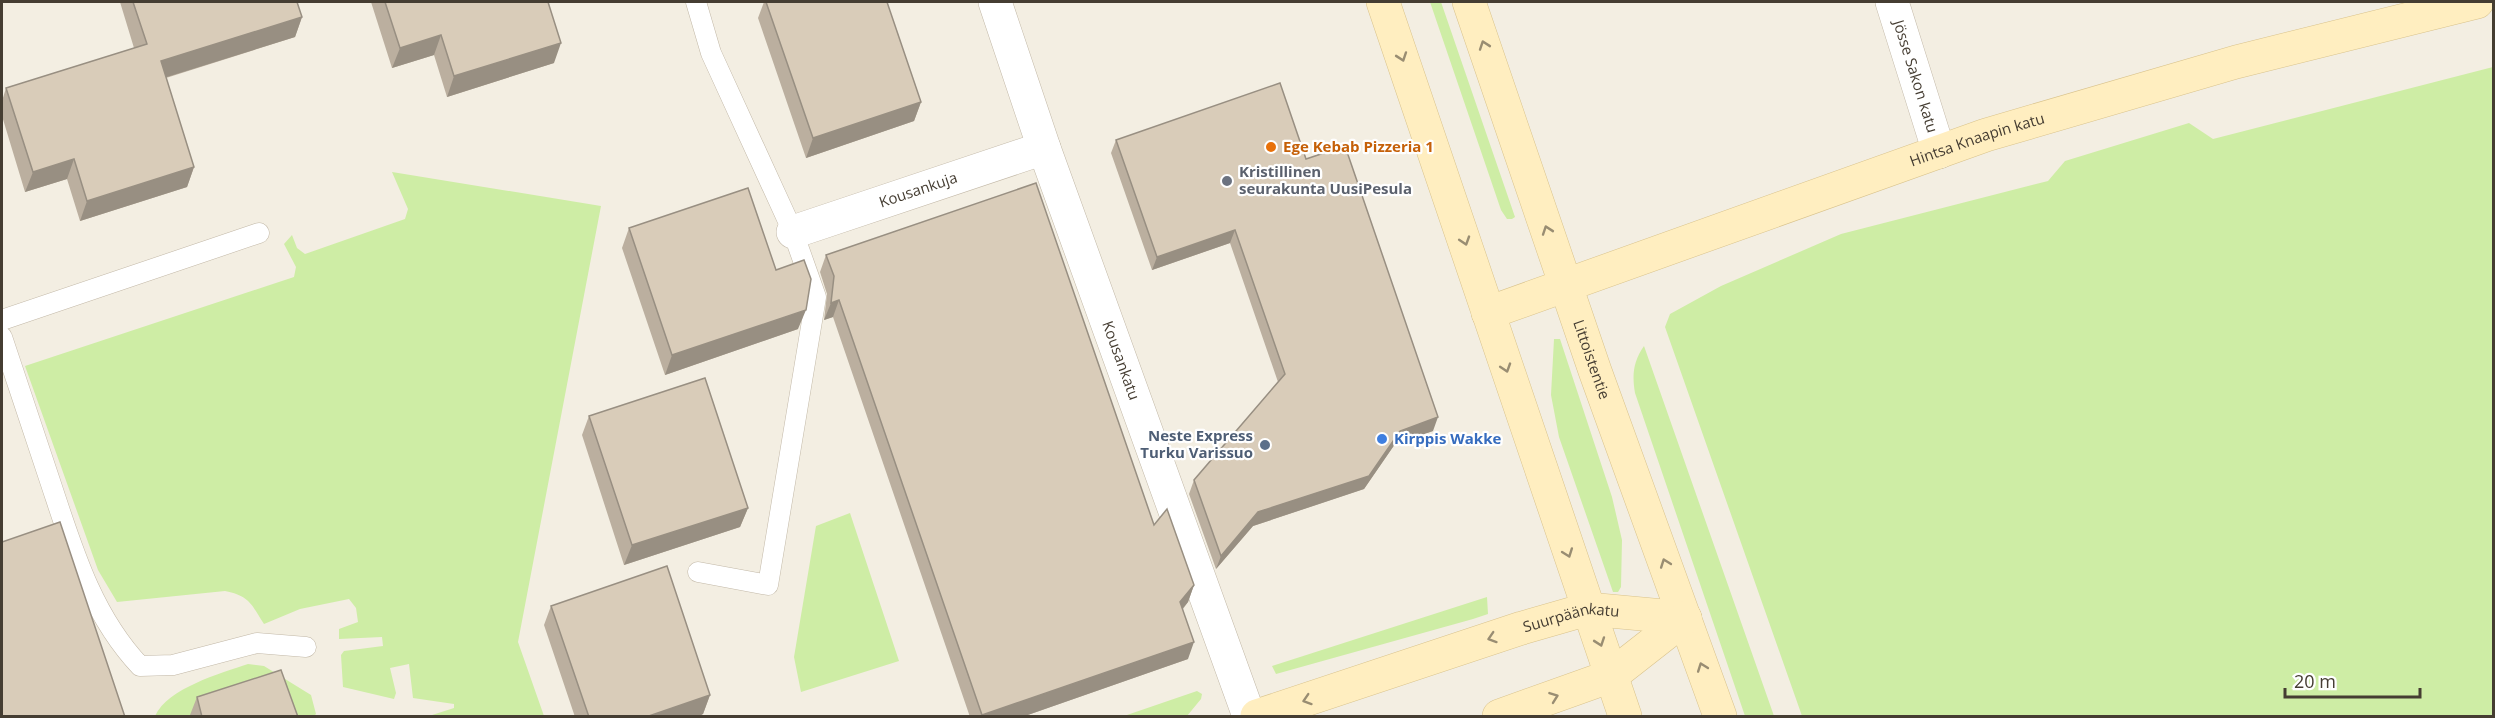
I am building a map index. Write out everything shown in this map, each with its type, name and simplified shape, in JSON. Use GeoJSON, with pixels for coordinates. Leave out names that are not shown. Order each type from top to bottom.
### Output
{"type":"FeatureCollection","features":[{"type":"Feature","properties":{"kind":"street","name":"Kousankatu"},"geometry":{"type":"LineString","coordinates":[[995,2],[1044,148],[1250,717]]}},
{"type":"Feature","properties":{"kind":"street"},"geometry":{"type":"LineString","coordinates":[[1383,2],[1625,717]]}},
{"type":"Feature","properties":{"kind":"street","name":"Littoistentie"},"geometry":{"type":"LineString","coordinates":[[1469,2],[1565,285],[1720,717]]}},
{"type":"Feature","properties":{"kind":"street","name":"Jösse Sakon katu"},"geometry":{"type":"LineString","coordinates":[[1892,2],[1939,152]]}},
{"type":"Feature","properties":{"kind":"street","name":"Hintsa Knaapin katu"},"geometry":{"type":"LineString","coordinates":[[1488,313],[1986,135],[2236,62],[2477,2]]}},
{"type":"Feature","properties":{"kind":"street","name":"Kousankuja"},"geometry":{"type":"LineString","coordinates":[[793,232],[1044,148]]}},
{"type":"Feature","properties":{"kind":"street","name":"Suurpäänkatu"},"geometry":{"type":"LineString","coordinates":[[1257,717],[1522,628],[1588,609],[1685,618]]}},
{"type":"Feature","properties":{"kind":"street"},"geometry":{"type":"LineString","coordinates":[[1499,717],[1611,676],[1685,618]]}},
{"type":"Feature","properties":{"kind":"lane"},"geometry":{"type":"LineString","coordinates":[[696,2],[711,53],[793,232],[816,297],[768,585],[698,572]]}},
{"type":"Feature","properties":{"kind":"lane"},"geometry":{"type":"LineString","coordinates":[[2,320],[259,233]]}},
{"type":"Feature","properties":{"kind":"lane"},"geometry":{"type":"LineString","coordinates":[[2,337],[79,570],[122,647],[140,666],[173,665],[257,644],[306,647]]}},
{"type":"Feature","properties":{"kind":"green space"},"geometry":{"type":"Polygon","coordinates":[[[1430,2],[1441,2],[1515,217],[1512,219],[1507,219],[1501,210],[1430,2]]]}},
{"type":"Feature","properties":{"kind":"green space"},"geometry":{"type":"Polygon","coordinates":[[[2493,67],[2493,716],[1802,716],[1665,327],[1670,314],[1721,286],[1841,234],[2048,181],[2065,161],[2189,123],[2213,139],[2493,67]]]}},
{"type":"Feature","properties":{"kind":"green space"},"geometry":{"type":"Polygon","coordinates":[[[392,172],[601,206],[518,642],[544,716],[429,716],[454,708],[454,704],[413,698],[409,664],[390,668],[396,693],[394,699],[343,687],[341,655],[344,651],[383,646],[382,637],[339,639],[339,629],[358,622],[356,608],[349,599],[300,609],[264,624],[245,598],[225,591],[117,602],[98,570],[25,366],[294,277],[296,267],[284,244],[292,235],[297,248],[305,254],[405,219],[408,209],[392,172]]]}},
{"type":"Feature","properties":{"kind":"green space"},"geometry":{"type":"Polygon","coordinates":[[[1554,339],[1560,339],[1612,497],[1622,540],[1621,587],[1618,592],[1613,592],[1559,437],[1551,395],[1554,339]]]}},
{"type":"Feature","properties":{"kind":"green space"},"geometry":{"type":"Polygon","coordinates":[[[1644,346],[1774,716],[1745,716],[1635,393],[1634,369],[1644,346]]]}},
{"type":"Feature","properties":{"kind":"green space"},"geometry":{"type":"Polygon","coordinates":[[[850,513],[899,661],[801,692],[794,657],[816,526],[850,513]]]}},
{"type":"Feature","properties":{"kind":"green space"},"geometry":{"type":"Polygon","coordinates":[[[1487,597],[1488,614],[1473,619],[1276,674],[1272,666],[1487,597]]]}},
{"type":"Feature","properties":{"kind":"green space"},"geometry":{"type":"Polygon","coordinates":[[[248,664],[264,666],[311,695],[316,714],[314,716],[155,716],[171,697],[183,690],[210,677],[248,664]]]}},
{"type":"Feature","properties":{"kind":"green space"},"geometry":{"type":"Polygon","coordinates":[[[1197,691],[1202,694],[1201,699],[1187,716],[1124,716],[1197,691]]]}},
{"type":"Feature","properties":{"kind":"building"},"geometry":{"type":"Polygon","coordinates":[[[133,2],[297,2],[302,17],[161,61],[194,167],[87,201],[74,159],[33,172],[6,88],[147,44],[133,2]]]}},
{"type":"Feature","properties":{"kind":"building"},"geometry":{"type":"Polygon","coordinates":[[[385,2],[548,2],[561,43],[454,76],[441,35],[400,48],[385,2]]]}},
{"type":"Feature","properties":{"kind":"building"},"geometry":{"type":"Polygon","coordinates":[[[766,2],[887,2],[921,102],[813,138],[766,2]]]}},
{"type":"Feature","properties":{"kind":"building"},"geometry":{"type":"Polygon","coordinates":[[[1280,83],[1306,159],[1345,146],[1438,417],[1400,431],[1369,476],[1258,512],[1221,556],[1194,480],[1285,374],[1235,230],[1157,257],[1116,140],[1280,83]]]}},
{"type":"Feature","properties":{"kind":"building"},"geometry":{"type":"Polygon","coordinates":[[[1036,183],[1154,525],[1167,509],[1194,585],[1180,602],[1194,642],[982,715],[839,300],[831,303],[834,276],[826,255],[1036,183]]]}},
{"type":"Feature","properties":{"kind":"building"},"geometry":{"type":"Polygon","coordinates":[[[748,188],[776,270],[804,260],[811,279],[806,310],[672,355],[629,228],[748,188]]]}},
{"type":"Feature","properties":{"kind":"building"},"geometry":{"type":"Polygon","coordinates":[[[705,378],[748,508],[632,545],[589,416],[705,378]]]}},
{"type":"Feature","properties":{"kind":"building"},"geometry":{"type":"Polygon","coordinates":[[[60,522],[125,717],[2,717],[2,542],[60,522]]]}},
{"type":"Feature","properties":{"kind":"building"},"geometry":{"type":"Polygon","coordinates":[[[667,566],[710,695],[646,717],[589,717],[551,606],[667,566]]]}},
{"type":"Feature","properties":{"kind":"building"},"geometry":{"type":"Polygon","coordinates":[[[281,670],[298,717],[202,717],[197,697],[281,670]]]}},
{"type":"Feature","properties":{"kind":"place","name":"Ege Kebab Pizzeria 1"},"geometry":{"type":"Point","coordinates":[1271,147]}},
{"type":"Feature","properties":{"kind":"place","name":"Kristillinen seurakunta UusiPesula"},"geometry":{"type":"Point","coordinates":[1227,181]}},
{"type":"Feature","properties":{"kind":"place","name":"Kirppis Wakke"},"geometry":{"type":"Point","coordinates":[1382,439]}},
{"type":"Feature","properties":{"kind":"place","name":"Neste Express Turku Varissuo"},"geometry":{"type":"Point","coordinates":[1265,445]}}]}
